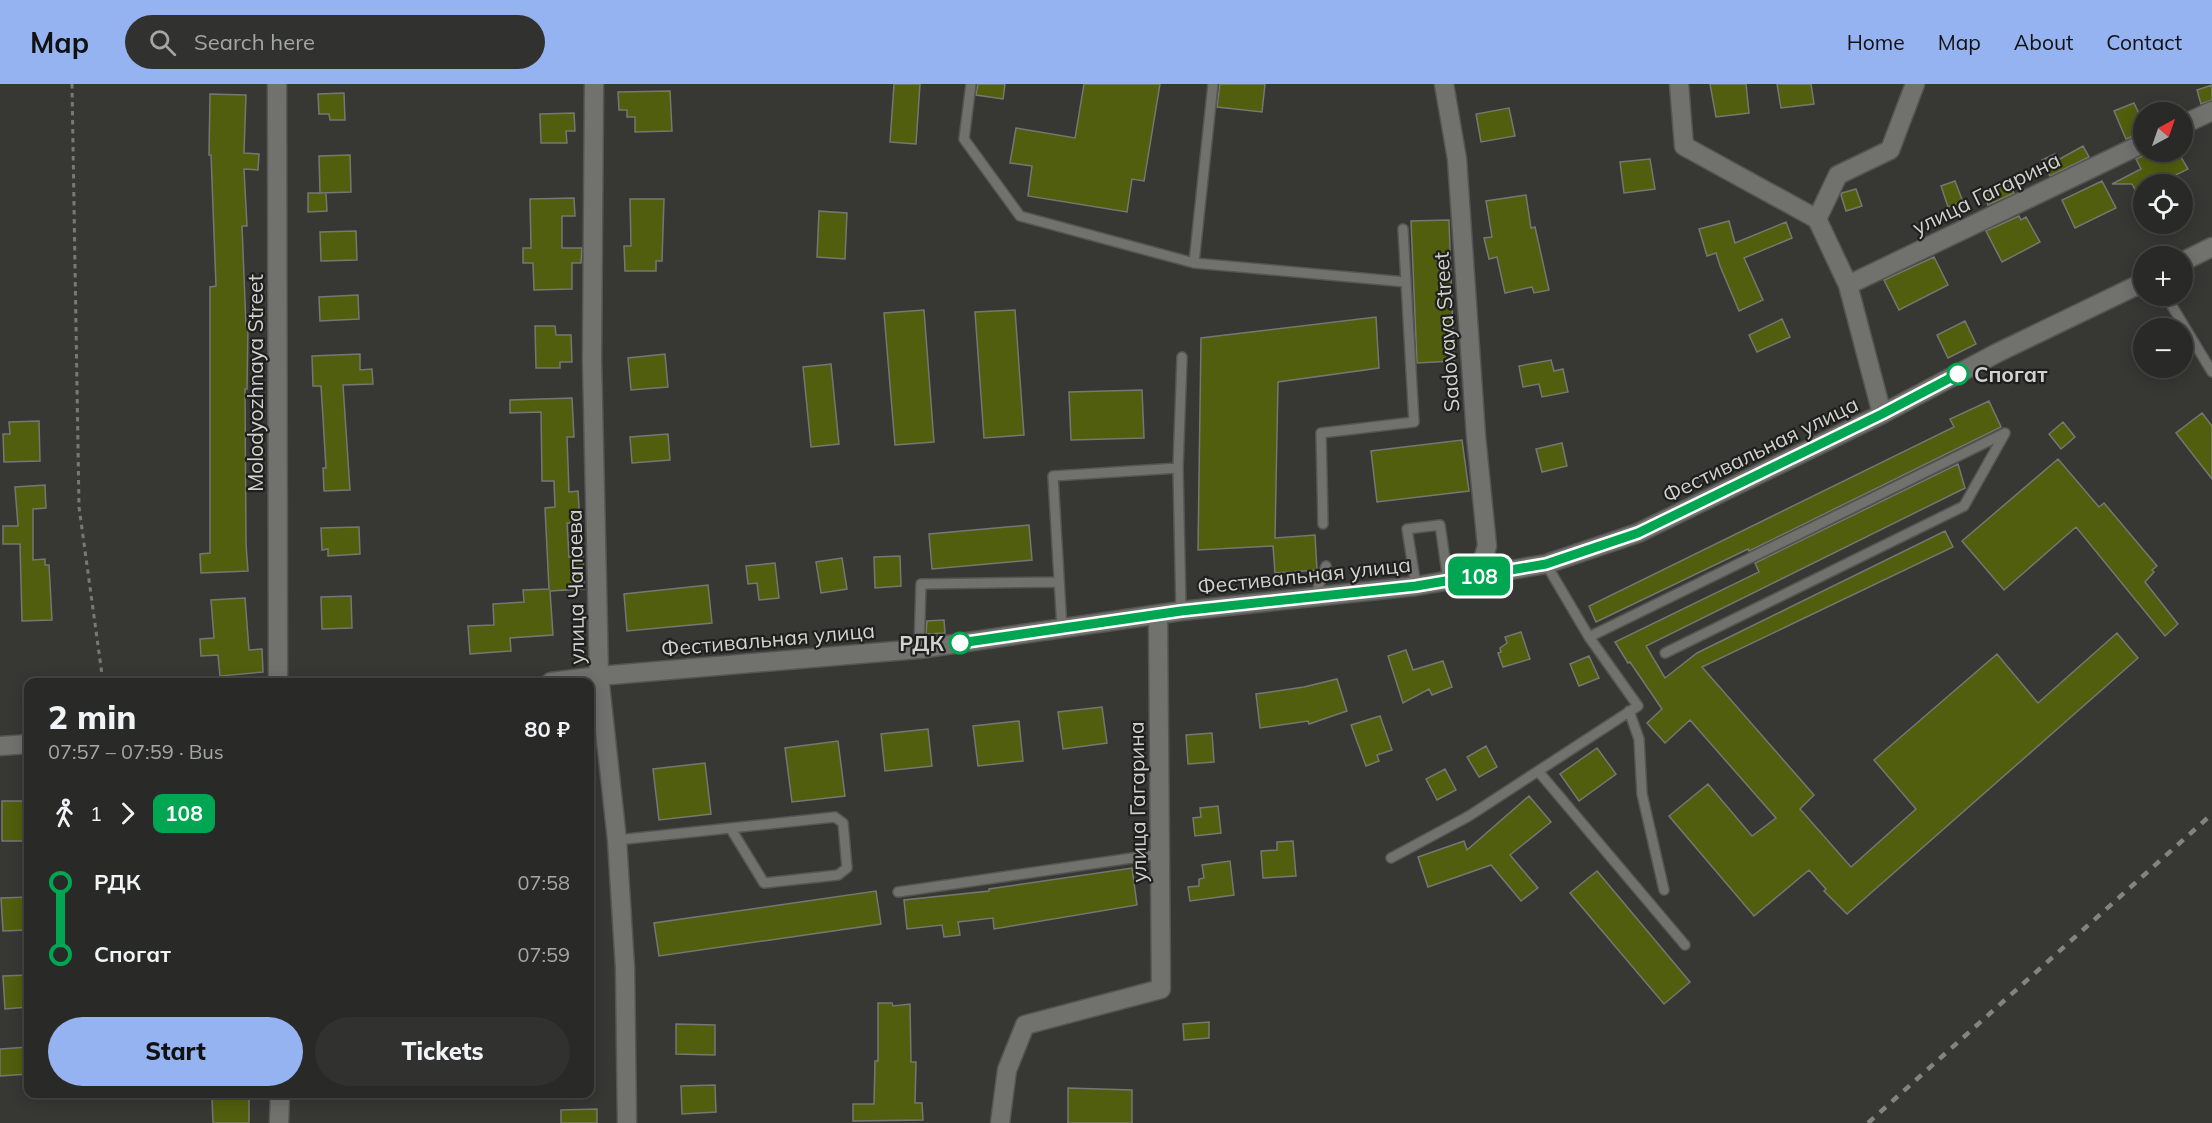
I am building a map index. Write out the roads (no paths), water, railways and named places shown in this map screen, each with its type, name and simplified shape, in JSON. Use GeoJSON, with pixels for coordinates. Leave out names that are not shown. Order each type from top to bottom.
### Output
{"type":"FeatureCollection","features":[{"type":"Feature","properties":{"kind":"street","name":"Molodyozhnaya Street"},"geometry":{"type":"LineString","coordinates":[[278,84],[278,678]]}},
{"type":"Feature","properties":{"kind":"street","name":"улица Чапаева"},"geometry":{"type":"LineString","coordinates":[[594,84],[592,360],[599,676],[617,840],[625,968],[627,1123]]}},
{"type":"Feature","properties":{"kind":"street","name":"Sadovaya Street"},"geometry":{"type":"LineString","coordinates":[[1444,84],[1457,159],[1486,546],[1478,576]]}},
{"type":"Feature","properties":{"kind":"street"},"geometry":{"type":"LineString","coordinates":[[1679,84],[1684,146],[1817,219],[1848,285],[1882,414]]}},
{"type":"Feature","properties":{"kind":"street"},"geometry":{"type":"LineString","coordinates":[[1817,219],[1838,175],[1890,150],[1915,84]]}},
{"type":"Feature","properties":{"kind":"street"},"geometry":{"type":"LineString","coordinates":[[2193,120],[2212,111]]}},
{"type":"Feature","properties":{"kind":"street","name":"улица Гагарина"},"geometry":{"type":"LineString","coordinates":[[1848,285],[2133,148]]}},
{"type":"Feature","properties":{"kind":"street"},"geometry":{"type":"LineString","coordinates":[[2193,256],[2212,247]]}},
{"type":"Feature","properties":{"kind":"street","name":"Фестивальная улица"},"geometry":{"type":"LineString","coordinates":[[583,678],[919,648],[1181,611],[1416,586],[1546,564],[1638,533],[1882,414],[1997,353],[2133,287]]}},
{"type":"Feature","properties":{"kind":"street","name":"улица Гагарина"},"geometry":{"type":"LineString","coordinates":[[1000,1123],[1007,1070],[1025,1025],[1161,989],[1158,616]]}},
{"type":"Feature","properties":{"kind":"street"},"geometry":{"type":"LineString","coordinates":[[0,746],[24,744]]}},
{"type":"Feature","properties":{"kind":"street"},"geometry":{"type":"LineString","coordinates":[[279,1123],[280,1098]]}},
{"type":"Feature","properties":{"kind":"lane"},"geometry":{"type":"LineString","coordinates":[[971,84],[964,139],[1020,216],[1194,263],[1406,282]]}},
{"type":"Feature","properties":{"kind":"lane"},"geometry":{"type":"LineString","coordinates":[[1194,263],[1213,84]]}},
{"type":"Feature","properties":{"kind":"lane"},"geometry":{"type":"LineString","coordinates":[[1323,525],[1321,433],[1414,422],[1403,229]]}},
{"type":"Feature","properties":{"kind":"lane"},"geometry":{"type":"LineString","coordinates":[[2172,306],[2210,366]]}},
{"type":"Feature","properties":{"kind":"lane"},"geometry":{"type":"LineString","coordinates":[[1181,611],[1178,468],[1182,357]]}},
{"type":"Feature","properties":{"kind":"lane"},"geometry":{"type":"LineString","coordinates":[[1589,637],[2005,433],[1964,506],[1665,653]]}},
{"type":"Feature","properties":{"kind":"lane"},"geometry":{"type":"LineString","coordinates":[[1062,629],[1053,476],[1178,468]]}},
{"type":"Feature","properties":{"kind":"lane"},"geometry":{"type":"LineString","coordinates":[[1416,586],[1407,529],[1440,525],[1448,580]]}},
{"type":"Feature","properties":{"kind":"lane"},"geometry":{"type":"LineString","coordinates":[[1391,858],[1469,816],[1638,706],[1589,637],[1546,564]]}},
{"type":"Feature","properties":{"kind":"lane"},"geometry":{"type":"LineString","coordinates":[[1315,596],[1326,566]]}},
{"type":"Feature","properties":{"kind":"lane"},"geometry":{"type":"LineString","coordinates":[[919,648],[921,584],[1059,582]]}},
{"type":"Feature","properties":{"kind":"lane"},"geometry":{"type":"LineString","coordinates":[[1629,711],[1639,739],[1641,794],[1664,890]]}},
{"type":"Feature","properties":{"kind":"lane"},"geometry":{"type":"LineString","coordinates":[[1538,771],[1685,945]]}},
{"type":"Feature","properties":{"kind":"lane"},"geometry":{"type":"LineString","coordinates":[[617,840],[835,817],[843,823],[846,868],[838,875],[764,883],[731,829]]}},
{"type":"Feature","properties":{"kind":"lane"},"geometry":{"type":"LineString","coordinates":[[898,892],[1160,854]]}},
{"type":"Feature","properties":{"kind":"railway"},"geometry":{"type":"LineString","coordinates":[[1868,1123],[2212,814]]}},
{"type":"Feature","properties":{"kind":"place","name":"Спогат"},"geometry":{"type":"Point","coordinates":[1958,374]}},
{"type":"Feature","properties":{"kind":"place","name":"РДК"},"geometry":{"type":"Point","coordinates":[960,643]}}]}
